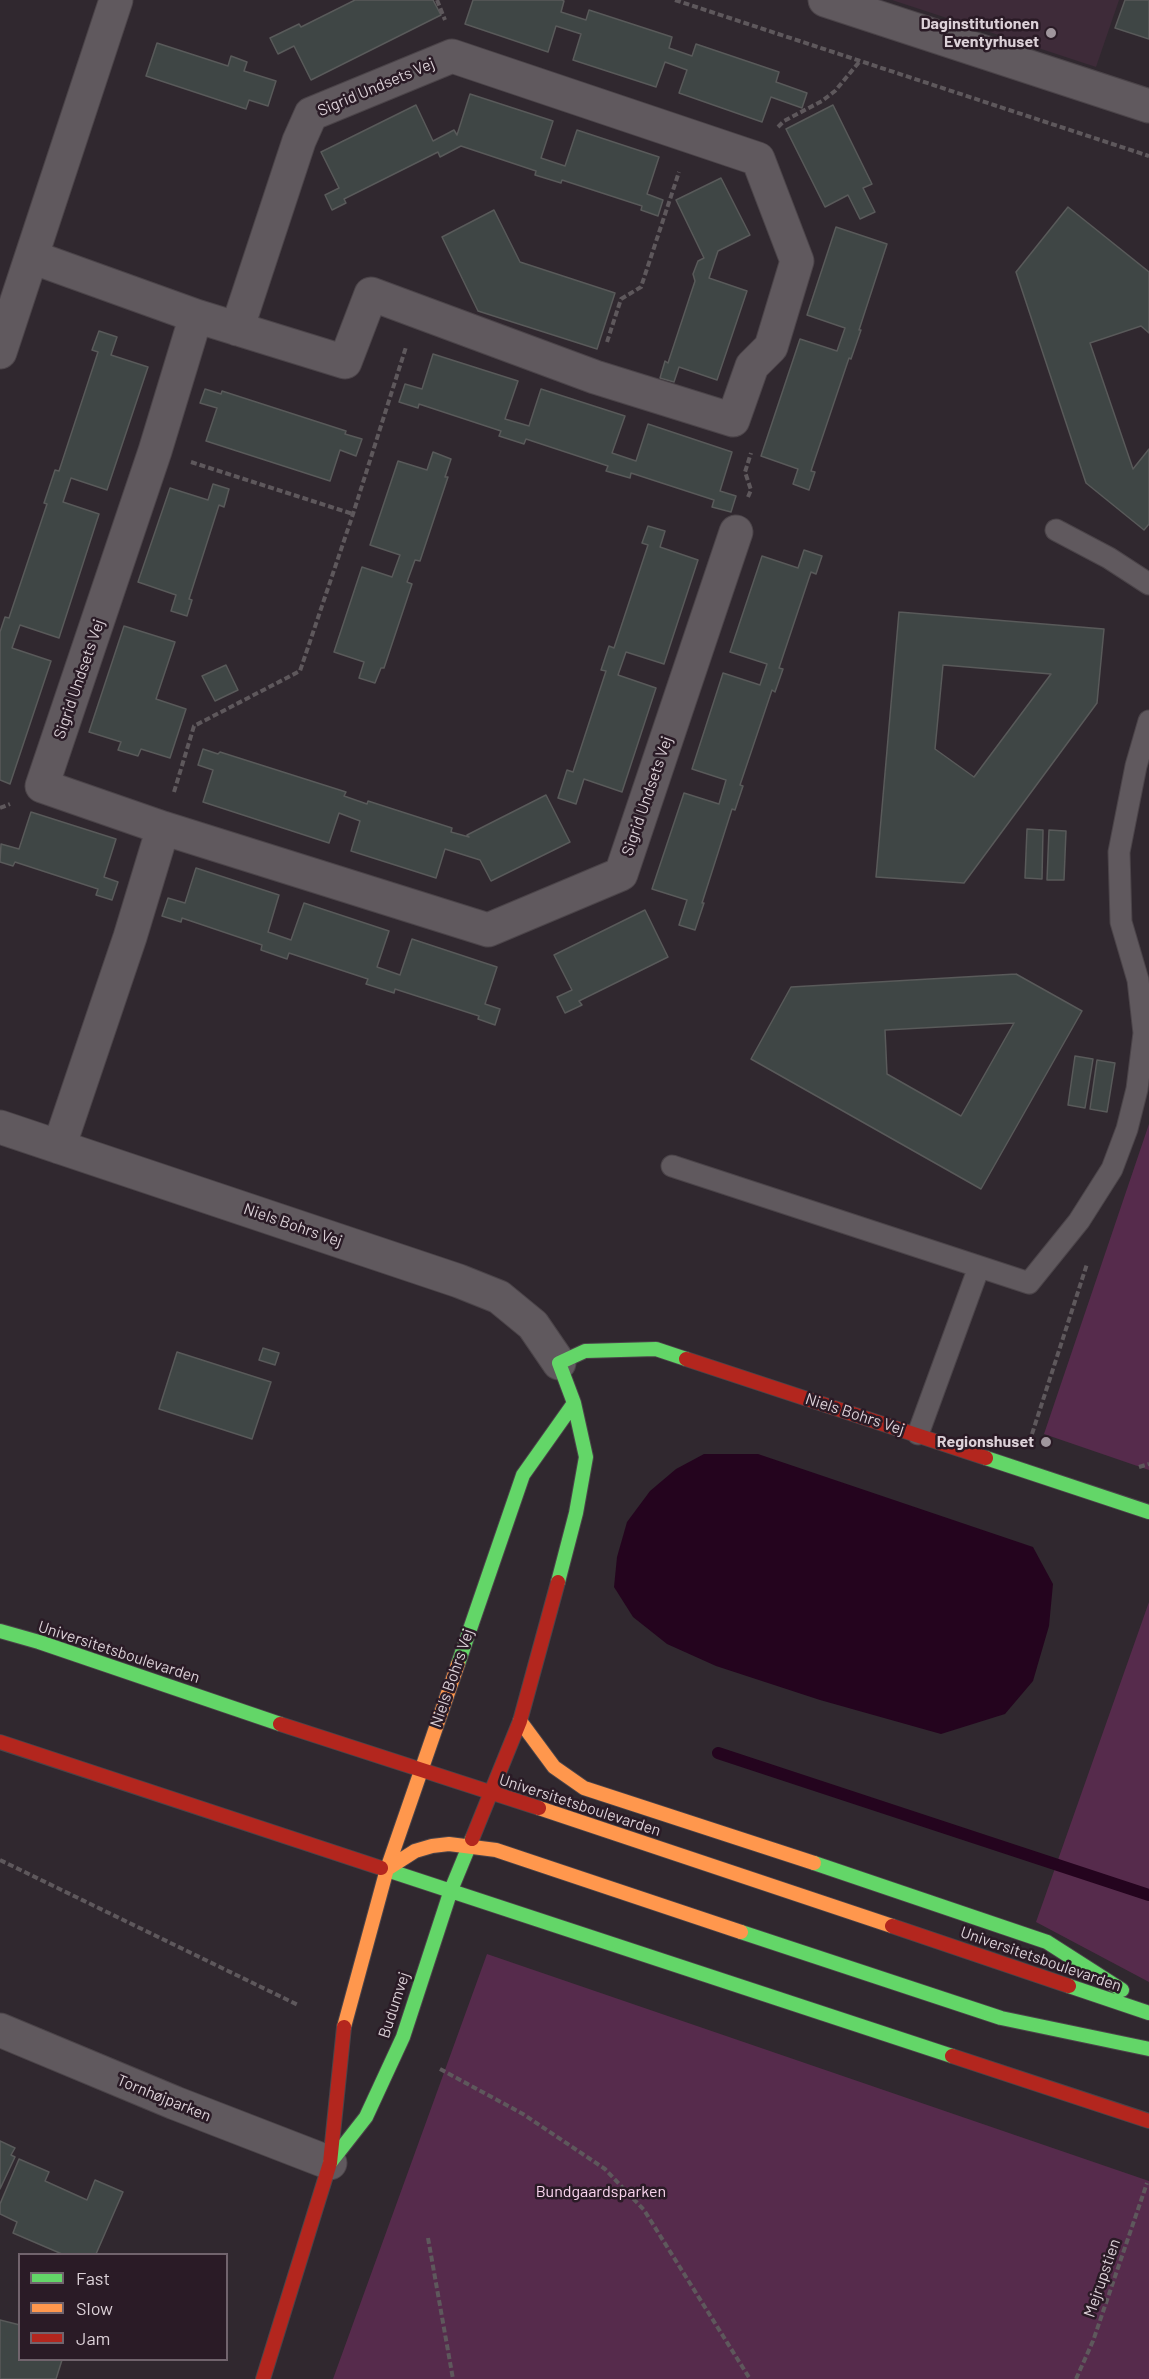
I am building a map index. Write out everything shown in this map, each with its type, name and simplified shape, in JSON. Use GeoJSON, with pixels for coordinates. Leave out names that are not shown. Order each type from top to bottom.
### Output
{"type":"FeatureCollection","features":[{"type":"Feature","properties":{"kind":"main road","name":"Niels Bohrs Vej"},"geometry":{"type":"LineString","coordinates":[[468,1846],[520,1721],[576,1513],[586,1457],[574,1403],[559,1363],[585,1351],[656,1349],[1149,1512]]}},
{"type":"Feature","properties":{"kind":"main road","name":"Niels Bohrs Vej"},"geometry":{"type":"LineString","coordinates":[[401,1828],[523,1475],[574,1403]]}},
{"type":"Feature","properties":{"kind":"main road","name":"Universitetsboulevarden"},"geometry":{"type":"LineString","coordinates":[[0,1631],[39,1642],[1149,2013]]}},
{"type":"Feature","properties":{"kind":"main road"},"geometry":{"type":"LineString","coordinates":[[520,1721],[554,1767],[584,1788],[922,1898],[1047,1942],[1149,2007]]}},
{"type":"Feature","properties":{"kind":"main road"},"geometry":{"type":"LineString","coordinates":[[0,1742],[1149,2121]]}},
{"type":"Feature","properties":{"kind":"main road","name":"Budumvej"},"geometry":{"type":"LineString","coordinates":[[263,2379],[330,2163],[345,2021],[387,1869],[401,1828]]}},
{"type":"Feature","properties":{"kind":"main road"},"geometry":{"type":"LineString","coordinates":[[387,1869],[415,1851],[432,1846],[449,1844],[496,1850],[1001,2018],[1149,2049]]}},
{"type":"Feature","properties":{"kind":"main road","name":"Budumvej"},"geometry":{"type":"LineString","coordinates":[[330,2163],[366,2117],[403,2037],[451,1890],[468,1846]]}},
{"type":"Feature","properties":{"kind":"street"},"geometry":{"type":"LineString","coordinates":[[0,352],[116,0]]}},
{"type":"Feature","properties":{"kind":"street"},"geometry":{"type":"LineString","coordinates":[[825,0],[1149,106]]}},
{"type":"Feature","properties":{"kind":"street","name":"Sigrid Undsets Vej"},"geometry":{"type":"LineString","coordinates":[[237,328],[299,141],[311,114],[452,56],[758,159]]}},
{"type":"Feature","properties":{"kind":"street"},"geometry":{"type":"LineString","coordinates":[[32,257],[196,316],[345,362],[371,294],[595,377],[733,420],[752,366],[771,347],[797,261],[758,159]]}},
{"type":"Feature","properties":{"kind":"street","name":"Sigrid Undsets Vej"},"geometry":{"type":"LineString","coordinates":[[196,316],[155,451],[42,786],[163,828],[488,930],[621,874],[736,532]]}},
{"type":"Feature","properties":{"kind":"street"},"geometry":{"type":"LineString","coordinates":[[59,1147],[130,937],[163,828]]}},
{"type":"Feature","properties":{"kind":"street","name":"Niels Bohrs Vej"},"geometry":{"type":"LineString","coordinates":[[0,1127],[459,1281],[499,1297],[533,1325],[559,1363]]}},
{"type":"Feature","properties":{"kind":"street","name":"Tornhøjparken"},"geometry":{"type":"LineString","coordinates":[[0,2030],[165,2099],[330,2163]]}},
{"type":"Feature","properties":{"kind":"lane"},"geometry":{"type":"LineString","coordinates":[[1056,530],[1109,558],[1149,584]]}},
{"type":"Feature","properties":{"kind":"lane"},"geometry":{"type":"LineString","coordinates":[[672,1166],[1029,1283],[1079,1221],[1112,1168],[1137,1089],[1144,1033],[1138,980],[1120,922],[1119,852],[1136,766],[1149,721]]}},
{"type":"Feature","properties":{"kind":"lane"},"geometry":{"type":"LineString","coordinates":[[918,1434],[979,1267]]}},
{"type":"Feature","properties":{"kind":"path"},"geometry":{"type":"LineString","coordinates":[[675,0],[1149,156]]}},
{"type":"Feature","properties":{"kind":"path"},"geometry":{"type":"LineString","coordinates":[[758,159],[776,128],[784,120],[822,101],[835,91],[860,61]]}},
{"type":"Feature","properties":{"kind":"path"},"geometry":{"type":"LineString","coordinates":[[595,377],[621,299],[641,287],[690,136]]}},
{"type":"Feature","properties":{"kind":"path"},"geometry":{"type":"LineString","coordinates":[[163,828],[194,726],[300,671],[353,514],[417,311]]}},
{"type":"Feature","properties":{"kind":"path"},"geometry":{"type":"LineString","coordinates":[[733,420],[754,446],[745,472],[751,490],[736,532]]}},
{"type":"Feature","properties":{"kind":"path"},"geometry":{"type":"LineString","coordinates":[[155,451],[353,514]]}},
{"type":"Feature","properties":{"kind":"path"},"geometry":{"type":"LineString","coordinates":[[1021,1469],[1088,1265],[1079,1221]]}},
{"type":"Feature","properties":{"kind":"path"},"geometry":{"type":"LineString","coordinates":[[0,1860],[298,2005]]}},
{"type":"Feature","properties":{"kind":"path"},"geometry":{"type":"LineString","coordinates":[[440,2068],[523,2114],[605,2169],[644,2210],[750,2379]]}},
{"type":"Feature","properties":{"kind":"path","name":"Mejrupstien"},"geometry":{"type":"LineString","coordinates":[[1076,2379],[1093,2341],[1147,2183]]}},
{"type":"Feature","properties":{"kind":"path"},"geometry":{"type":"LineString","coordinates":[[428,2238],[453,2379]]}},
{"type":"Feature","properties":{"kind":"shaded area","name":"Daginstitutionen Eventyrhuset"},"geometry":{"type":"Polygon","coordinates":[[[892,0],[1119,0],[1096,67],[892,0]]]}},
{"type":"Feature","properties":{"kind":"shaded area"},"geometry":{"type":"Polygon","coordinates":[[[704,1454],[758,1454],[1033,1547],[1053,1584],[1049,1626],[1033,1681],[1005,1714],[941,1734],[820,1700],[716,1666],[667,1644],[633,1617],[614,1587],[617,1557],[627,1522],[650,1491],[676,1469],[704,1454]]]}},
{"type":"Feature","properties":{"kind":"green space"},"geometry":{"type":"Polygon","coordinates":[[[1149,1124],[1149,1470],[1044,1434],[1149,1124]]]}},
{"type":"Feature","properties":{"kind":"green space"},"geometry":{"type":"Polygon","coordinates":[[[1149,1602],[1149,1982],[1036,1922],[1149,1602]]]}},
{"type":"Feature","properties":{"kind":"green space","name":"Bundgaardsparken"},"geometry":{"type":"Polygon","coordinates":[[[487,1954],[1149,2181],[1149,2379],[333,2379],[487,1954]]]}},
{"type":"Feature","properties":{"kind":"building"},"geometry":{"type":"Polygon","coordinates":[[[355,0],[433,0],[441,15],[311,80],[294,46],[278,54],[270,38],[299,24],[301,27],[355,0]]]}},
{"type":"Feature","properties":{"kind":"building"},"geometry":{"type":"Polygon","coordinates":[[[473,0],[562,0],[564,1],[561,12],[586,20],[589,10],[672,37],[669,48],[692,56],[696,44],[779,72],[776,82],[807,93],[802,108],[771,97],[762,122],[679,93],[687,70],[665,62],[656,87],[573,60],[581,34],[556,26],[548,52],[465,24],[473,0]]]}},
{"type":"Feature","properties":{"kind":"building"},"geometry":{"type":"Polygon","coordinates":[[[1125,0],[1149,0],[1149,39],[1115,28],[1125,0]]]}},
{"type":"Feature","properties":{"kind":"building"},"geometry":{"type":"Polygon","coordinates":[[[157,43],[228,66],[231,56],[247,62],[244,71],[276,81],[268,106],[249,100],[246,109],[146,76],[157,43]]]}},
{"type":"Feature","properties":{"kind":"building"},"geometry":{"type":"Polygon","coordinates":[[[470,94],[553,121],[541,158],[565,166],[577,130],[659,157],[647,194],[663,200],[658,216],[641,210],[642,206],[562,180],[561,183],[535,175],[536,171],[461,146],[440,157],[438,152],[344,199],[346,203],[332,210],[325,195],[339,188],[321,152],[416,105],[433,141],[454,130],[457,135],[470,94]]]}},
{"type":"Feature","properties":{"kind":"building"},"geometry":{"type":"Polygon","coordinates":[[[833,105],[872,184],[863,188],[875,212],[860,219],[848,195],[825,207],[786,129],[833,105]]]}},
{"type":"Feature","properties":{"kind":"building"},"geometry":{"type":"Polygon","coordinates":[[[721,178],[750,235],[718,251],[709,278],[747,291],[717,380],[679,367],[674,382],[660,378],[665,361],[668,363],[695,281],[693,274],[698,261],[704,258],[676,200],[721,178]]]}},
{"type":"Feature","properties":{"kind":"building"},"geometry":{"type":"Polygon","coordinates":[[[1068,207],[1149,272],[1149,333],[1141,326],[1090,343],[1133,469],[1149,449],[1149,524],[1144,530],[1086,483],[1016,272],[1068,207]]]}},
{"type":"Feature","properties":{"kind":"building"},"geometry":{"type":"Polygon","coordinates":[[[494,210],[520,262],[615,293],[597,349],[478,311],[442,237],[494,210]]]}},
{"type":"Feature","properties":{"kind":"building"},"geometry":{"type":"Polygon","coordinates":[[[836,227],[887,244],[859,330],[861,330],[851,359],[849,358],[811,471],[815,472],[809,490],[793,484],[798,469],[761,456],[800,339],[837,351],[845,328],[807,315],[836,227]]]}},
{"type":"Feature","properties":{"kind":"building"},"geometry":{"type":"Polygon","coordinates":[[[99,331],[117,337],[111,355],[148,367],[107,490],[71,478],[63,502],[99,514],[59,638],[20,625],[12,648],[51,661],[10,784],[0,780],[0,632],[5,617],[9,618],[47,504],[44,503],[55,470],[59,471],[98,352],[92,350],[99,331]]]}},
{"type":"Feature","properties":{"kind":"building"},"geometry":{"type":"Polygon","coordinates":[[[433,354],[518,381],[505,419],[529,426],[541,389],[625,416],[612,453],[636,461],[648,424],[732,452],[720,491],[736,496],[731,512],[712,507],[714,500],[631,473],[630,478],[606,471],[608,466],[526,439],[524,444],[499,436],[501,431],[419,404],[418,408],[399,402],[405,384],[422,389],[433,354]]]}},
{"type":"Feature","properties":{"kind":"building"},"geometry":{"type":"Polygon","coordinates":[[[205,389],[221,394],[222,391],[346,431],[345,434],[362,439],[356,456],[340,450],[330,481],[206,441],[217,408],[200,403],[205,389]]]}},
{"type":"Feature","properties":{"kind":"building"},"geometry":{"type":"Polygon","coordinates":[[[433,452],[451,459],[445,477],[448,477],[420,561],[415,560],[407,582],[412,584],[384,668],[381,668],[375,683],[359,678],[364,662],[334,652],[362,567],[392,577],[400,555],[370,545],[398,461],[427,470],[433,452]]]}},
{"type":"Feature","properties":{"kind":"building"},"geometry":{"type":"Polygon","coordinates":[[[213,484],[229,489],[224,507],[219,505],[189,599],[192,600],[187,616],[171,611],[176,595],[138,582],[170,488],[208,500],[213,484]]]}},
{"type":"Feature","properties":{"kind":"building"},"geometry":{"type":"Polygon","coordinates":[[[648,526],[665,531],[660,547],[698,560],[664,664],[626,652],[618,675],[656,688],[622,792],[584,779],[576,804],[558,798],[567,770],[573,772],[606,671],[601,670],[609,646],[614,648],[648,545],[642,543],[648,526]]]}},
{"type":"Feature","properties":{"kind":"building"},"geometry":{"type":"Polygon","coordinates":[[[804,550],[822,556],[816,574],[811,572],[779,668],[783,669],[775,692],[772,690],[695,930],[679,925],[687,900],[652,889],[684,793],[719,804],[726,780],[692,769],[723,673],[760,685],[767,664],[730,652],[762,556],[798,568],[804,550]]]}},
{"type":"Feature","properties":{"kind":"building"},"geometry":{"type":"Polygon","coordinates":[[[899,612],[1104,629],[1097,703],[964,883],[876,877],[899,612]],[[943,665],[935,749],[974,777],[1051,674],[943,665]]]}},
{"type":"Feature","properties":{"kind":"building"},"geometry":{"type":"Polygon","coordinates":[[[124,626],[175,642],[156,699],[186,709],[170,758],[141,749],[138,756],[118,750],[121,742],[89,732],[124,626]]]}},
{"type":"Feature","properties":{"kind":"building"},"geometry":{"type":"Polygon","coordinates":[[[226,665],[238,690],[215,701],[202,676],[226,665]]]}},
{"type":"Feature","properties":{"kind":"building"},"geometry":{"type":"Polygon","coordinates":[[[203,749],[218,754],[220,752],[346,792],[344,796],[367,804],[368,801],[452,828],[451,832],[469,837],[467,835],[546,795],[570,842],[491,881],[480,860],[445,849],[436,878],[351,851],[360,821],[339,813],[329,843],[203,802],[213,770],[198,765],[203,749]]]}},
{"type":"Feature","properties":{"kind":"building"},"geometry":{"type":"Polygon","coordinates":[[[31,812],[116,839],[104,877],[118,882],[112,900],[96,895],[98,889],[15,862],[13,866],[0,862],[1,844],[19,849],[31,812]]]}},
{"type":"Feature","properties":{"kind":"building"},"geometry":{"type":"Polygon","coordinates":[[[1027,829],[1043,830],[1042,879],[1025,878],[1027,829]]]}},
{"type":"Feature","properties":{"kind":"building"},"geometry":{"type":"Polygon","coordinates":[[[1049,830],[1066,831],[1064,880],[1047,880],[1049,830]]]}},
{"type":"Feature","properties":{"kind":"building"},"geometry":{"type":"Polygon","coordinates":[[[196,868],[279,895],[268,932],[291,940],[304,903],[389,931],[377,967],[400,975],[412,939],[497,967],[485,1004],[500,1009],[495,1025],[478,1019],[479,1016],[395,989],[394,993],[366,984],[368,979],[289,953],[287,959],[261,950],[262,945],[182,918],[181,922],[162,916],[168,898],[185,903],[196,868]]]}},
{"type":"Feature","properties":{"kind":"building"},"geometry":{"type":"Polygon","coordinates":[[[645,910],[668,957],[579,1001],[582,1005],[565,1013],[557,997],[572,990],[554,955],[645,910]]]}},
{"type":"Feature","properties":{"kind":"building"},"geometry":{"type":"Polygon","coordinates":[[[1016,974],[1082,1011],[981,1189],[751,1059],[791,987],[1016,974]],[[1014,1023],[885,1030],[887,1074],[961,1116],[1014,1023]]]}},
{"type":"Feature","properties":{"kind":"building"},"geometry":{"type":"Polygon","coordinates":[[[1075,1056],[1093,1059],[1085,1108],[1068,1105],[1075,1056]]]}},
{"type":"Feature","properties":{"kind":"building"},"geometry":{"type":"Polygon","coordinates":[[[1097,1060],[1115,1063],[1107,1112],[1090,1109],[1097,1060]]]}},
{"type":"Feature","properties":{"kind":"building"},"geometry":{"type":"Polygon","coordinates":[[[263,1348],[279,1353],[275,1365],[259,1360],[263,1348]]]}},
{"type":"Feature","properties":{"kind":"building"},"geometry":{"type":"Polygon","coordinates":[[[177,1352],[271,1382],[252,1439],[159,1409],[177,1352]]]}},
{"type":"Feature","properties":{"kind":"building"},"geometry":{"type":"Polygon","coordinates":[[[0,2141],[15,2148],[11,2155],[15,2157],[0,2189],[0,2141]]]}},
{"type":"Feature","properties":{"kind":"building"},"geometry":{"type":"Polygon","coordinates":[[[19,2159],[49,2172],[45,2181],[87,2200],[95,2180],[123,2192],[96,2253],[60,2253],[13,2233],[17,2222],[0,2214],[0,2204],[19,2159]]]}},
{"type":"Feature","properties":{"kind":"building"},"geometry":{"type":"Polygon","coordinates":[[[0,2320],[18,2324],[18,2361],[62,2361],[56,2379],[0,2379],[0,2320]]]}},
{"type":"Feature","properties":{"kind":"waterway"},"geometry":{"type":"LineString","coordinates":[[718,1753],[1149,1895]]}},
{"type":"Feature","properties":{"kind":"traffic: fast"},"geometry":{"type":"LineString","coordinates":[[558,1582],[576,1513],[586,1457],[574,1403],[559,1363],[585,1351],[656,1349],[686,1359]]}},
{"type":"Feature","properties":{"kind":"traffic: fast"},"geometry":{"type":"LineString","coordinates":[[458,1664],[523,1475],[574,1403]]}},
{"type":"Feature","properties":{"kind":"traffic: fast"},"geometry":{"type":"LineString","coordinates":[[986,1458],[1149,1512]]}},
{"type":"Feature","properties":{"kind":"traffic: fast"},"geometry":{"type":"LineString","coordinates":[[0,1631],[39,1642],[280,1724]]}},
{"type":"Feature","properties":{"kind":"traffic: fast"},"geometry":{"type":"LineString","coordinates":[[330,2163],[366,2117],[403,2037],[451,1890],[472,1839]]}},
{"type":"Feature","properties":{"kind":"traffic: fast"},"geometry":{"type":"LineString","coordinates":[[814,1863],[1047,1942],[1122,1990]]}},
{"type":"Feature","properties":{"kind":"traffic: fast"},"geometry":{"type":"LineString","coordinates":[[381,1868],[952,2056]]}},
{"type":"Feature","properties":{"kind":"traffic: fast"},"geometry":{"type":"LineString","coordinates":[[741,1932],[1001,2018],[1149,2049]]}},
{"type":"Feature","properties":{"kind":"traffic: fast"},"geometry":{"type":"LineString","coordinates":[[1069,1986],[1149,2013]]}},
{"type":"Feature","properties":{"kind":"traffic: slow"},"geometry":{"type":"LineString","coordinates":[[344,2027],[387,1869],[458,1664]]}},
{"type":"Feature","properties":{"kind":"traffic: slow"},"geometry":{"type":"LineString","coordinates":[[520,1721],[554,1767],[584,1788],[814,1863]]}},
{"type":"Feature","properties":{"kind":"traffic: slow"},"geometry":{"type":"LineString","coordinates":[[539,1808],[892,1926]]}},
{"type":"Feature","properties":{"kind":"traffic: slow"},"geometry":{"type":"LineString","coordinates":[[387,1869],[415,1851],[432,1846],[449,1844],[496,1850],[741,1932]]}},
{"type":"Feature","properties":{"kind":"traffic: jam"},"geometry":{"type":"LineString","coordinates":[[686,1359],[986,1458]]}},
{"type":"Feature","properties":{"kind":"traffic: jam"},"geometry":{"type":"LineString","coordinates":[[472,1839],[520,1721],[558,1582]]}},
{"type":"Feature","properties":{"kind":"traffic: jam"},"geometry":{"type":"LineString","coordinates":[[280,1724],[539,1808]]}},
{"type":"Feature","properties":{"kind":"traffic: jam"},"geometry":{"type":"LineString","coordinates":[[0,1742],[381,1868]]}},
{"type":"Feature","properties":{"kind":"traffic: jam"},"geometry":{"type":"LineString","coordinates":[[892,1926],[1069,1986]]}},
{"type":"Feature","properties":{"kind":"traffic: jam"},"geometry":{"type":"LineString","coordinates":[[263,2379],[330,2163],[344,2027]]}},
{"type":"Feature","properties":{"kind":"traffic: jam"},"geometry":{"type":"LineString","coordinates":[[952,2056],[1149,2121]]}},
{"type":"Feature","properties":{"kind":"place","name":"Daginstitutionen Eventyrhuset"},"geometry":{"type":"Point","coordinates":[1051,33]}},
{"type":"Feature","properties":{"kind":"place","name":"Regionshuset"},"geometry":{"type":"Point","coordinates":[1046,1442]}}]}
